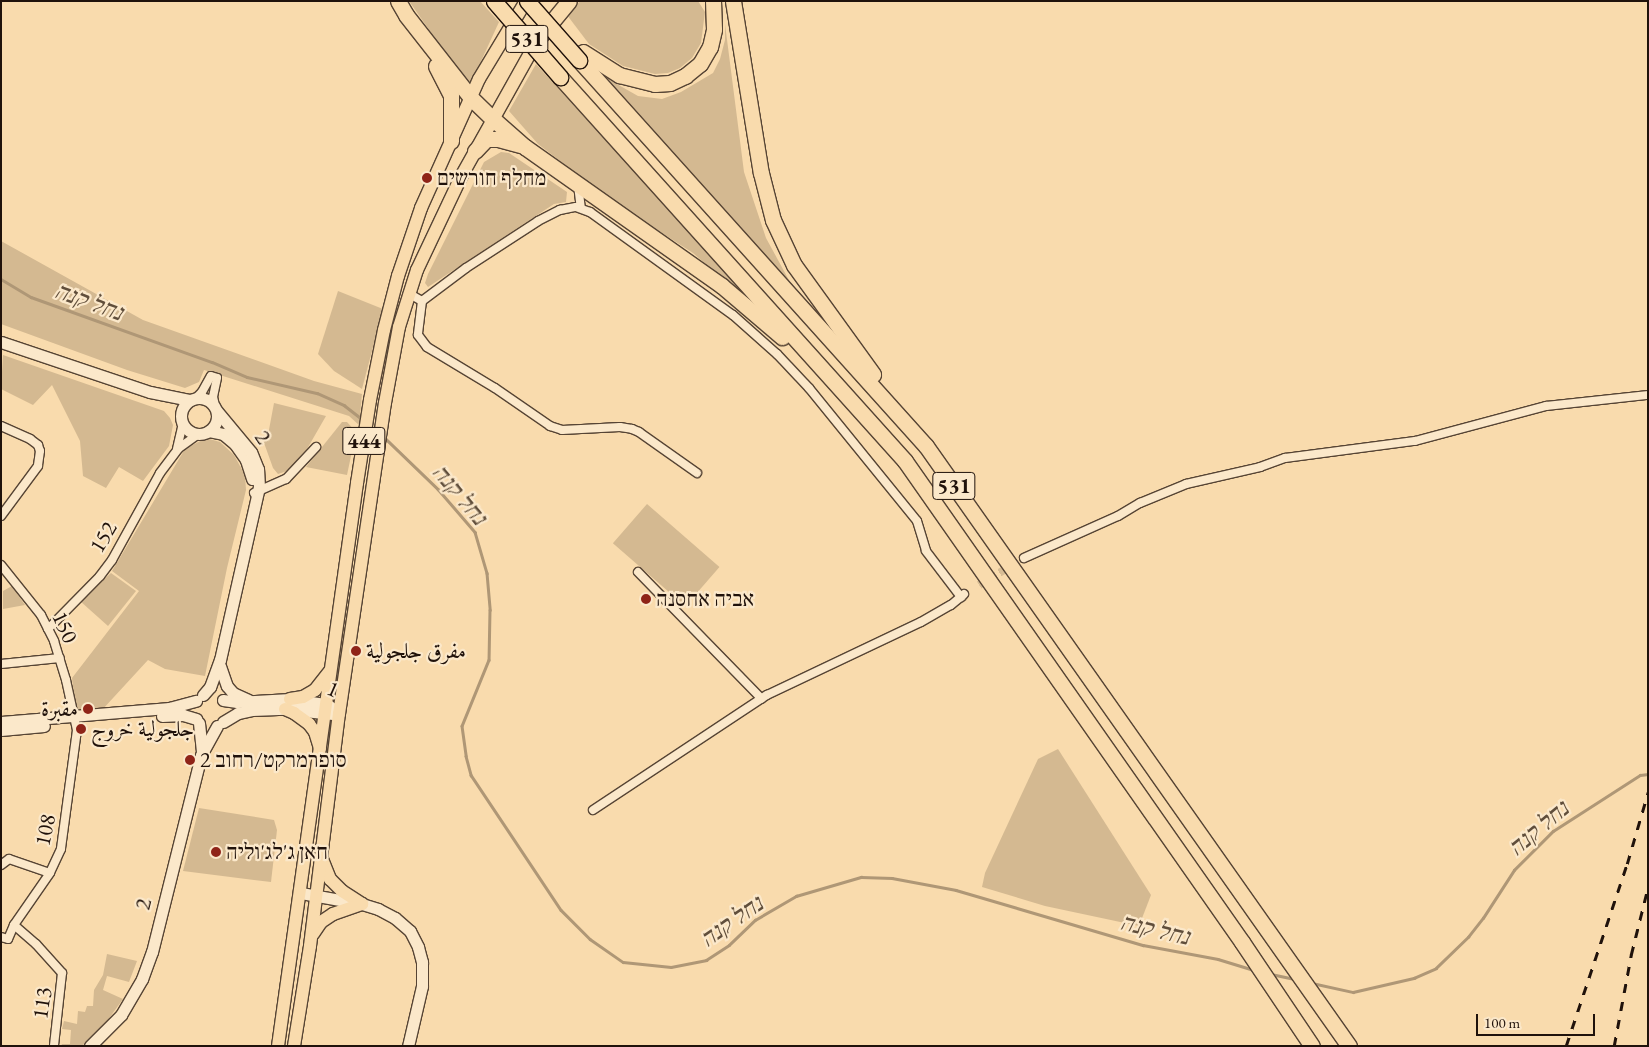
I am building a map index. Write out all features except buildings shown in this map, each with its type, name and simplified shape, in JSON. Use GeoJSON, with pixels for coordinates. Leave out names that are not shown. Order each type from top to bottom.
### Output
{"type":"FeatureCollection","features":[{"type":"Feature","properties":{"kind":"highway"},"geometry":{"type":"LineString","coordinates":[[398,1],[442,74],[451,95],[451,141]]}},
{"type":"Feature","properties":{"kind":"highway","name":"531"},"geometry":{"type":"LineString","coordinates":[[494,1],[906,462],[1242,942],[1312,1046]]}},
{"type":"Feature","properties":{"kind":"highway","name":"531"},"geometry":{"type":"LineString","coordinates":[[528,1],[581,56],[926,446],[1349,1046]]}},
{"type":"Feature","properties":{"kind":"highway"},"geometry":{"type":"LineString","coordinates":[[540,36],[569,1]]}},
{"type":"Feature","properties":{"kind":"highway"},"geometry":{"type":"LineString","coordinates":[[706,1],[714,29]]}},
{"type":"Feature","properties":{"kind":"highway"},"geometry":{"type":"LineString","coordinates":[[581,56],[619,75],[655,84],[670,83],[685,76],[700,64],[710,47],[714,29],[713,1]]}},
{"type":"Feature","properties":{"kind":"highway"},"geometry":{"type":"LineString","coordinates":[[733,1],[761,173],[773,220],[794,265],[810,289],[926,446]]}},
{"type":"Feature","properties":{"kind":"highway"},"geometry":{"type":"LineString","coordinates":[[406,15],[471,98],[525,147],[748,306],[806,360],[906,462]]}},
{"type":"Feature","properties":{"kind":"highway"},"geometry":{"type":"LineString","coordinates":[[475,151],[486,139],[498,139],[525,147]]}},
{"type":"Feature","properties":{"kind":"main road","name":"444"},"geometry":{"type":"LineString","coordinates":[[278,1046],[370,400],[398,276],[420,208],[479,79],[528,1]]}},
{"type":"Feature","properties":{"kind":"main road","name":"444"},"geometry":{"type":"LineString","coordinates":[[294,1046],[310,946],[339,714],[385,403],[399,327],[416,270],[475,151],[559,1]]}},
{"type":"Feature","properties":{"kind":"main road"},"geometry":{"type":"LineString","coordinates":[[321,752],[318,739],[309,724],[294,713],[288,704],[315,690],[333,664]]}},
{"type":"Feature","properties":{"kind":"main road"},"geometry":{"type":"LineString","coordinates":[[321,857],[330,879],[342,891],[362,904]]}},
{"type":"Feature","properties":{"kind":"main road"},"geometry":{"type":"LineString","coordinates":[[310,946],[314,932],[321,922],[343,909],[362,904]]}},
{"type":"Feature","properties":{"kind":"street"},"geometry":{"type":"LineString","coordinates":[[578,185],[582,208]]}},
{"type":"Feature","properties":{"kind":"street"},"geometry":{"type":"LineString","coordinates":[[593,810],[762,699],[921,622],[951,605],[963,595],[926,550],[917,521],[814,394],[777,354],[732,315],[582,208],[560,210],[538,221],[466,268],[422,301],[418,335],[427,347],[495,388],[550,426],[562,430],[620,427],[632,429],[697,473]]}},
{"type":"Feature","properties":{"kind":"street"},"geometry":{"type":"LineString","coordinates":[[408,294],[422,301]]}},
{"type":"Feature","properties":{"kind":"street"},"geometry":{"type":"LineString","coordinates":[[1,342],[150,392],[193,399],[207,399],[216,409]]}},
{"type":"Feature","properties":{"kind":"street"},"geometry":{"type":"LineString","coordinates":[[150,392],[165,401],[189,431],[203,432],[217,420],[213,394],[217,378],[211,376],[202,392],[183,407],[182,420]]}},
{"type":"Feature","properties":{"kind":"street"},"geometry":{"type":"LineString","coordinates":[[1024,558],[1118,516],[1140,503],[1186,484],[1260,468],[1285,458],[1415,441],[1546,406],[1648,395]]}},
{"type":"Feature","properties":{"kind":"street","name":"2"},"geometry":{"type":"LineString","coordinates":[[200,698],[210,687],[220,663],[255,510],[258,468],[250,452],[216,409]]}},
{"type":"Feature","properties":{"kind":"street","name":"152"},"geometry":{"type":"LineString","coordinates":[[48,629],[100,576],[112,560],[150,490],[175,453],[181,440],[182,420]]}},
{"type":"Feature","properties":{"kind":"street"},"geometry":{"type":"LineString","coordinates":[[1,426],[30,439],[38,445],[40,451],[38,466],[5,505],[1,516]]}},
{"type":"Feature","properties":{"kind":"street","name":"152"},"geometry":{"type":"LineString","coordinates":[[175,453],[203,432]]}},
{"type":"Feature","properties":{"kind":"street","name":"2"},"geometry":{"type":"LineString","coordinates":[[203,432],[223,434],[241,451],[250,470],[256,493]]}},
{"type":"Feature","properties":{"kind":"street"},"geometry":{"type":"LineString","coordinates":[[256,493],[286,479],[316,447]]}},
{"type":"Feature","properties":{"kind":"street","name":"150"},"geometry":{"type":"LineString","coordinates":[[1,565],[30,600],[48,629],[60,658],[75,719]]}},
{"type":"Feature","properties":{"kind":"street"},"geometry":{"type":"LineString","coordinates":[[638,572],[762,699]]}},
{"type":"Feature","properties":{"kind":"street"},"geometry":{"type":"LineString","coordinates":[[1,664],[60,658]]}},
{"type":"Feature","properties":{"kind":"street"},"geometry":{"type":"LineString","coordinates":[[220,663],[227,686],[233,693],[250,701]]}},
{"type":"Feature","properties":{"kind":"street","name":"2"},"geometry":{"type":"LineString","coordinates":[[220,663],[222,699]]}},
{"type":"Feature","properties":{"kind":"street"},"geometry":{"type":"LineString","coordinates":[[1,722],[75,719],[177,714],[197,720],[205,727],[220,724],[227,713],[222,699],[214,694],[175,707],[75,719],[1,730]]}},
{"type":"Feature","properties":{"kind":"street"},"geometry":{"type":"LineString","coordinates":[[197,720],[193,711],[200,698]]}},
{"type":"Feature","properties":{"kind":"street","name":"1"},"geometry":{"type":"LineString","coordinates":[[222,699],[237,702],[250,701],[288,704],[326,709],[339,714]]}},
{"type":"Feature","properties":{"kind":"street","name":"1"},"geometry":{"type":"LineString","coordinates":[[220,724],[245,711],[288,704]]}},
{"type":"Feature","properties":{"kind":"street","name":"108"},"geometry":{"type":"LineString","coordinates":[[5,938],[50,872],[64,838],[75,719]]}},
{"type":"Feature","properties":{"kind":"street","name":"2"},"geometry":{"type":"LineString","coordinates":[[197,720],[201,755]]}},
{"type":"Feature","properties":{"kind":"street","name":"2"},"geometry":{"type":"LineString","coordinates":[[90,1046],[121,1015],[142,978],[152,952],[201,755],[220,724]]}},
{"type":"Feature","properties":{"kind":"street"},"geometry":{"type":"LineString","coordinates":[[1,865],[9,859],[50,872]]}},
{"type":"Feature","properties":{"kind":"street"},"geometry":{"type":"LineString","coordinates":[[301,893],[362,904],[395,918],[410,931],[418,947],[422,962],[422,986],[408,1046]]}},
{"type":"Feature","properties":{"kind":"street","name":"113"},"geometry":{"type":"LineString","coordinates":[[14,926],[36,944],[62,973],[54,1046]]}},
{"type":"Feature","properties":{"kind":"shaded area"},"geometry":{"type":"Polygon","coordinates":[[[409,1],[480,1],[499,22],[471,83],[448,57],[409,1]]]}},
{"type":"Feature","properties":{"kind":"shaded area"},"geometry":{"type":"Polygon","coordinates":[[[580,1],[698,1],[705,12],[701,43],[692,58],[680,68],[668,73],[655,74],[623,66],[589,44],[567,15],[580,1]]]}},
{"type":"Feature","properties":{"kind":"shaded area"},"geometry":{"type":"Polygon","coordinates":[[[725,24],[744,172],[766,238],[790,282],[608,79],[638,96],[662,99],[681,92],[713,73],[720,59],[725,40],[725,24]]]}},
{"type":"Feature","properties":{"kind":"shaded area"},"geometry":{"type":"Polygon","coordinates":[[[536,64],[769,319],[693,253],[611,200],[538,144],[509,111],[536,64]]]}},
{"type":"Feature","properties":{"kind":"shaded area"},"geometry":{"type":"Polygon","coordinates":[[[501,152],[509,153],[567,192],[566,202],[554,204],[428,287],[425,283],[428,274],[484,162],[501,152]]]}},
{"type":"Feature","properties":{"kind":"shaded area"},"geometry":{"type":"Polygon","coordinates":[[[1,241],[143,320],[314,381],[362,394],[359,425],[349,416],[204,370],[199,382],[185,388],[127,370],[1,324],[1,241]]]}},
{"type":"Feature","properties":{"kind":"shaded area"},"geometry":{"type":"Polygon","coordinates":[[[338,291],[383,309],[362,389],[334,371],[318,354],[338,291]]]}},
{"type":"Feature","properties":{"kind":"shaded area"},"geometry":{"type":"Polygon","coordinates":[[[3,355],[164,411],[173,425],[169,446],[143,481],[119,467],[106,488],[83,476],[80,441],[52,385],[33,405],[1,389],[3,355]]]}},
{"type":"Feature","properties":{"kind":"shaded area"},"geometry":{"type":"Polygon","coordinates":[[[274,403],[326,416],[307,449],[287,471],[278,474],[273,468],[263,440],[268,435],[274,403]]]}},
{"type":"Feature","properties":{"kind":"shaded area"},"geometry":{"type":"Polygon","coordinates":[[[342,422],[347,422],[356,432],[347,475],[306,467],[342,422]]]}},
{"type":"Feature","properties":{"kind":"shaded area"},"geometry":{"type":"Polygon","coordinates":[[[206,438],[220,442],[234,455],[245,475],[246,490],[227,568],[205,676],[165,669],[148,660],[102,710],[76,711],[72,678],[139,591],[112,571],[185,449],[206,438]]]}},
{"type":"Feature","properties":{"kind":"shaded area"},"geometry":{"type":"Polygon","coordinates":[[[647,504],[719,567],[685,606],[613,543],[647,504]]]}},
{"type":"Feature","properties":{"kind":"shaded area"},"geometry":{"type":"Polygon","coordinates":[[[111,573],[136,591],[108,626],[80,601],[111,573]]]}},
{"type":"Feature","properties":{"kind":"shaded area"},"geometry":{"type":"Polygon","coordinates":[[[12,586],[25,605],[3,609],[3,591],[12,586]]]}},
{"type":"Feature","properties":{"kind":"shaded area"},"geometry":{"type":"Polygon","coordinates":[[[1058,749],[1151,895],[1139,926],[1045,906],[982,887],[985,873],[1038,759],[1058,749]]]}},
{"type":"Feature","properties":{"kind":"shaded area"},"geometry":{"type":"Polygon","coordinates":[[[199,808],[274,820],[277,830],[271,882],[183,871],[199,808]]]}},
{"type":"Feature","properties":{"kind":"shaded area"},"geometry":{"type":"Polygon","coordinates":[[[107,954],[137,961],[129,982],[107,976],[103,990],[123,999],[102,1028],[82,1046],[61,1046],[62,1044],[70,1044],[71,1030],[62,1029],[64,1021],[77,1024],[78,1011],[85,1012],[87,1006],[93,1006],[94,990],[103,975],[107,954]]]}},
{"type":"Feature","properties":{"kind":"waterway","name":"נחל קנה"},"geometry":{"type":"LineString","coordinates":[[1,279],[31,297],[212,362],[247,377],[317,393],[344,405],[363,420]]}},
{"type":"Feature","properties":{"kind":"waterway","name":"נחל קנה"},"geometry":{"type":"LineString","coordinates":[[385,438],[438,489],[475,532],[487,573],[490,610],[489,660],[462,726],[471,775],[561,910],[590,939],[623,962],[671,967],[706,960],[729,945],[755,920],[796,896],[861,877],[892,878],[956,890],[1143,945],[1218,959],[1253,970]]}},
{"type":"Feature","properties":{"kind":"waterway","name":"נחל קנה"},"geometry":{"type":"LineString","coordinates":[[1312,983],[1353,992],[1414,978],[1436,968],[1468,937],[1483,918],[1514,870],[1553,831],[1640,775],[1648,774]]}},
{"type":"Feature","properties":{"kind":"waterway","name":"נחל קנה"},"geometry":{"type":"LineString","coordinates":[[1271,974],[1295,979]]}},
{"type":"Feature","properties":{"kind":"tunnel"},"geometry":{"type":"LineString","coordinates":[[979,585],[1024,558]]}},
{"type":"Feature","properties":{"kind":"railway"},"geometry":{"type":"LineString","coordinates":[[1566,1046],[1627,864],[1648,792]]}},
{"type":"Feature","properties":{"kind":"railway"},"geometry":{"type":"LineString","coordinates":[[1614,1046],[1631,955],[1648,887]]}},
{"type":"Feature","properties":{"kind":"place","name":"מחלף חורשים"},"geometry":{"type":"Point","coordinates":[427,178]}},
{"type":"Feature","properties":{"kind":"place","name":"אביה אחסנה"},"geometry":{"type":"Point","coordinates":[646,599]}},
{"type":"Feature","properties":{"kind":"place","name":"مفرق جلجولية"},"geometry":{"type":"Point","coordinates":[356,651]}},
{"type":"Feature","properties":{"kind":"place","name":"مقبرة"},"geometry":{"type":"Point","coordinates":[88,709]}},
{"type":"Feature","properties":{"kind":"place","name":"جلجولية خروج"},"geometry":{"type":"Point","coordinates":[81,729]}},
{"type":"Feature","properties":{"kind":"place","name":"סופרמרקט/רחוב 2"},"geometry":{"type":"Point","coordinates":[190,760]}},
{"type":"Feature","properties":{"kind":"place","name":"חאן ג'לג'וליה"},"geometry":{"type":"Point","coordinates":[216,852]}}]}
